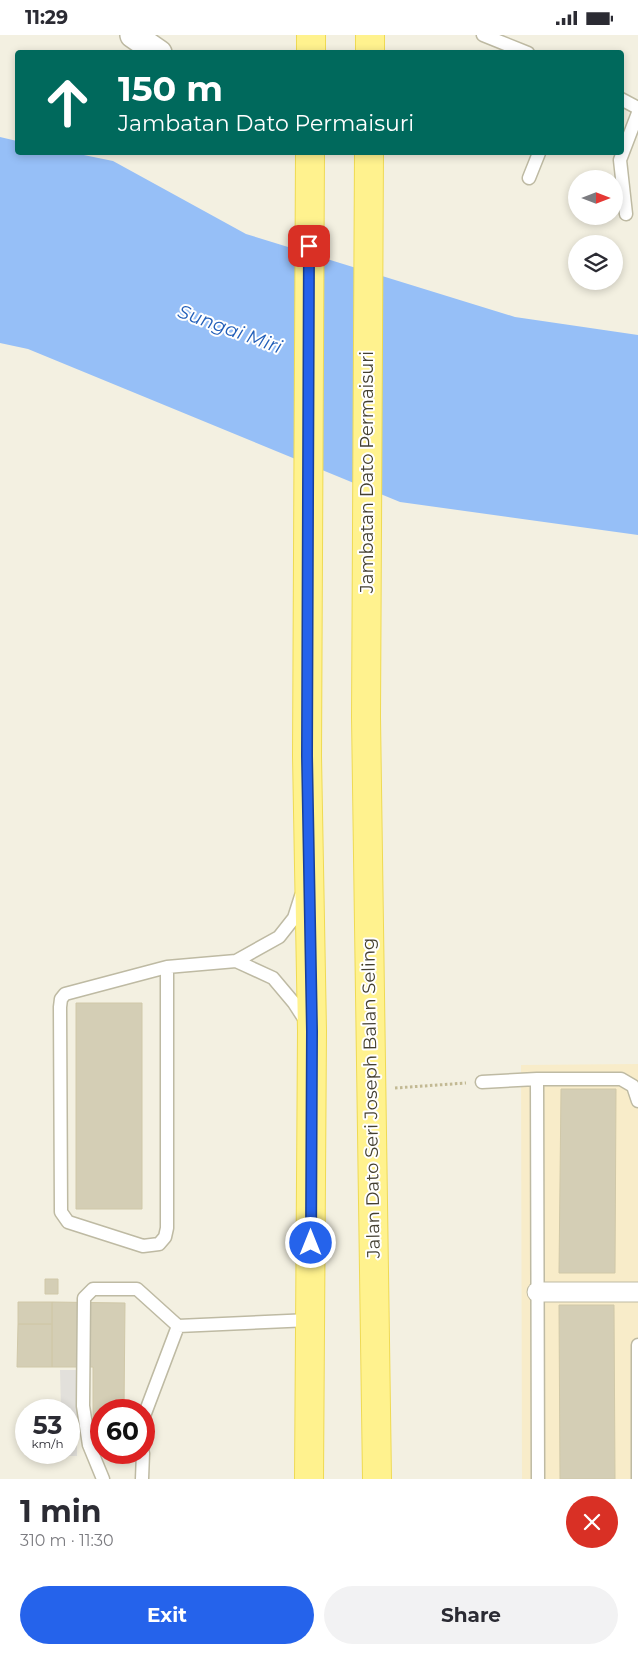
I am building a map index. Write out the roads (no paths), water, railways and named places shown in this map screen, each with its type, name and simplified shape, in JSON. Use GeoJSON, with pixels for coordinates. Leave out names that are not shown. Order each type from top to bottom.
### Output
{"type":"FeatureCollection","features":[{"type":"Feature","properties":{"kind":"main road"},"geometry":{"type":"LineString","coordinates":[[311,35],[311,50]]}},
{"type":"Feature","properties":{"kind":"main road"},"geometry":{"type":"LineString","coordinates":[[370,35],[370,50]]}},
{"type":"Feature","properties":{"kind":"main road"},"geometry":{"type":"LineString","coordinates":[[310,155],[307,756],[312,1031],[310,1479]]}},
{"type":"Feature","properties":{"kind":"main road","name":"Jambatan Dato Permaisuri"},"geometry":{"type":"LineString","coordinates":[[366,717],[368,155]]}},
{"type":"Feature","properties":{"kind":"main road","name":"Jalan Dato Seri Joseph Balan Seling"},"geometry":{"type":"LineString","coordinates":[[366,717],[377,1479]]}},
{"type":"Feature","properties":{"kind":"street"},"geometry":{"type":"LineString","coordinates":[[133,35],[155,50]]}},
{"type":"Feature","properties":{"kind":"street"},"geometry":{"type":"LineString","coordinates":[[537,1292],[638,1292]]}},
{"type":"Feature","properties":{"kind":"lane"},"geometry":{"type":"LineString","coordinates":[[483,35],[520,50]]}},
{"type":"Feature","properties":{"kind":"lane"},"geometry":{"type":"LineString","coordinates":[[624,101],[638,108]]}},
{"type":"Feature","properties":{"kind":"lane"},"geometry":{"type":"LineString","coordinates":[[624,149],[638,113]]}},
{"type":"Feature","properties":{"kind":"lane"},"geometry":{"type":"LineString","coordinates":[[529,179],[538,155]]}},
{"type":"Feature","properties":{"kind":"lane"},"geometry":{"type":"LineString","coordinates":[[622,155],[620,159],[626,214]]}},
{"type":"Feature","properties":{"kind":"lane"},"geometry":{"type":"LineString","coordinates":[[167,967],[167,1228],[165,1237],[159,1244],[143,1246],[68,1222],[61,1212],[61,999],[65,994],[167,967],[236,961],[279,937],[294,918],[310,869]]}},
{"type":"Feature","properties":{"kind":"lane"},"geometry":{"type":"LineString","coordinates":[[236,961],[273,978],[294,1003],[312,1031]]}},
{"type":"Feature","properties":{"kind":"lane"},"geometry":{"type":"LineString","coordinates":[[537,1079],[538,1479]]}},
{"type":"Feature","properties":{"kind":"lane"},"geometry":{"type":"LineString","coordinates":[[482,1082],[537,1079],[621,1079],[633,1086],[638,1101]]}},
{"type":"Feature","properties":{"kind":"lane"},"geometry":{"type":"LineString","coordinates":[[103,1479],[89,1445],[83,1406],[84,1298],[93,1289],[137,1289],[178,1326],[310,1320]]}},
{"type":"Feature","properties":{"kind":"lane"},"geometry":{"type":"LineString","coordinates":[[150,1399],[178,1326]]}},
{"type":"Feature","properties":{"kind":"lane"},"geometry":{"type":"LineString","coordinates":[[638,1345],[638,1479]]}},
{"type":"Feature","properties":{"kind":"lane"},"geometry":{"type":"LineString","coordinates":[[142,1479],[143,1464]]}},
{"type":"Feature","properties":{"kind":"water","name":"Sungai Miri"},"geometry":{"type":"Polygon","coordinates":[[[0,137],[15,141],[15,155],[84,155],[113,161],[246,234],[515,317],[638,335],[638,535],[400,502],[28,349],[0,343],[0,137]]]}}]}
